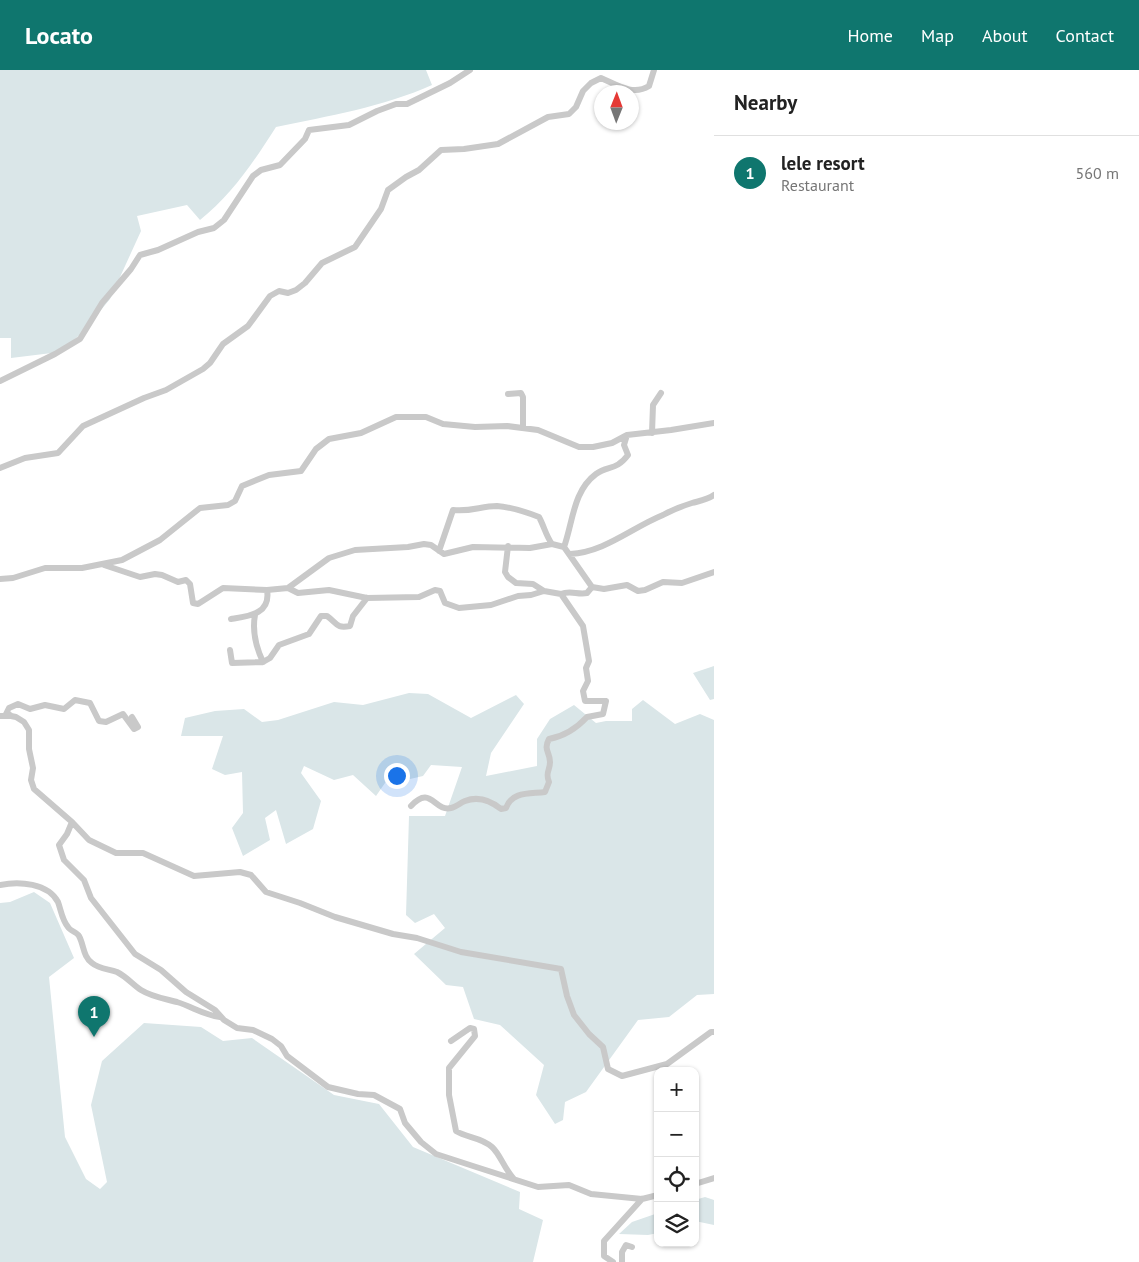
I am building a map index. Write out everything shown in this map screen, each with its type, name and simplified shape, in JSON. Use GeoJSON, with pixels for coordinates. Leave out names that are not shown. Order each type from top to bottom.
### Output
{"type":"FeatureCollection","features":[{"type":"Feature","properties":{"kind":"street"},"geometry":{"type":"LineString","coordinates":[[0,381],[55,354],[80,339],[102,302],[131,269],[140,254],[158,250],[198,232],[214,228],[224,220],[253,176],[261,170],[280,165],[305,139],[309,130],[349,126],[377,111],[396,104],[407,104],[450,83],[470,70]]}},
{"type":"Feature","properties":{"kind":"street"},"geometry":{"type":"LineString","coordinates":[[0,468],[25,458],[58,453],[83,426],[166,390],[203,369],[210,363],[223,344],[248,326],[270,296],[279,291],[288,293],[296,290],[305,283],[322,263],[355,248],[381,209],[388,190],[419,170],[441,150],[498,144],[548,117],[569,114],[576,107],[583,91],[591,83],[601,78],[633,91],[644,90],[649,86],[654,70]]}},
{"type":"Feature","properties":{"kind":"street"},"geometry":{"type":"LineString","coordinates":[[508,394],[521,393],[523,397],[523,428]]}},
{"type":"Feature","properties":{"kind":"street"},"geometry":{"type":"LineString","coordinates":[[652,433],[653,405],[661,394]]}},
{"type":"Feature","properties":{"kind":"street"},"geometry":{"type":"LineString","coordinates":[[0,579],[13,578],[45,568],[82,568],[122,560],[160,540],[200,508],[228,505],[234,501],[242,486],[269,475],[301,471],[316,449],[329,439],[361,433],[396,418],[426,417],[442,424],[475,427],[507,426],[538,430],[579,447],[593,447],[612,443],[628,435],[714,423]]}},
{"type":"Feature","properties":{"kind":"street"},"geometry":{"type":"LineString","coordinates":[[564,547],[572,515],[583,487],[598,472],[614,468],[623,462],[628,455],[624,445],[628,435]]}},
{"type":"Feature","properties":{"kind":"street"},"geometry":{"type":"LineString","coordinates":[[570,554],[583,553],[614,542],[660,515],[714,496]]}},
{"type":"Feature","properties":{"kind":"street"},"geometry":{"type":"LineString","coordinates":[[439,551],[453,510],[470,511],[496,506],[517,509],[539,517],[552,544]]}},
{"type":"Feature","properties":{"kind":"street"},"geometry":{"type":"LineString","coordinates":[[103,565],[140,577],[155,574],[178,582],[186,580],[190,584],[193,603],[198,604],[223,588],[267,590],[288,588],[329,558],[355,550],[408,547],[424,544],[431,545],[444,554],[473,547],[508,546],[530,548],[552,544],[564,547],[592,587],[604,589],[627,585],[638,591],[645,590],[663,582],[682,583],[714,572]]}},
{"type":"Feature","properties":{"kind":"street"},"geometry":{"type":"LineString","coordinates":[[508,546],[505,572],[516,583],[533,584],[544,591],[561,594],[566,592],[587,593],[592,587]]}},
{"type":"Feature","properties":{"kind":"street"},"geometry":{"type":"LineString","coordinates":[[288,588],[298,593],[328,590],[368,598],[420,597],[435,590],[440,590],[445,603],[459,608],[491,605],[544,591]]}},
{"type":"Feature","properties":{"kind":"street"},"geometry":{"type":"LineString","coordinates":[[231,619],[255,615],[264,607],[268,597],[267,590]]}},
{"type":"Feature","properties":{"kind":"street"},"geometry":{"type":"LineString","coordinates":[[411,806],[417,799],[425,798],[432,799],[444,808],[451,808],[467,800],[478,799],[493,803],[501,809],[506,808],[509,801],[520,794],[545,792],[549,782],[546,775],[550,762],[546,745],[549,739],[570,732],[587,717],[603,714],[606,701],[585,701],[583,691],[588,681],[586,668],[589,661],[584,626],[561,594]]}},
{"type":"Feature","properties":{"kind":"street"},"geometry":{"type":"LineString","coordinates":[[230,650],[232,663],[263,662],[270,658],[279,645],[309,634],[321,616],[327,616],[342,628],[350,626],[353,616],[368,598]]}},
{"type":"Feature","properties":{"kind":"street"},"geometry":{"type":"LineString","coordinates":[[255,615],[253,622],[256,648],[263,662]]}},
{"type":"Feature","properties":{"kind":"street"},"geometry":{"type":"LineString","coordinates":[[132,717],[138,727],[134,729],[123,714],[106,722],[99,721],[90,704],[74,700],[64,709],[45,705],[30,709],[18,704],[9,708],[6,714],[24,722],[29,730],[29,749],[33,768],[31,780],[34,789],[72,822],[89,840],[116,853],[143,853],[194,876],[240,872],[251,875],[266,892],[334,917],[394,934],[417,938],[461,952],[561,969],[566,996],[574,1015],[589,1034],[603,1047],[608,1069],[622,1076],[667,1064],[711,1032],[714,1032]]}},
{"type":"Feature","properties":{"kind":"street"},"geometry":{"type":"LineString","coordinates":[[0,716],[11,716]]}},
{"type":"Feature","properties":{"kind":"street"},"geometry":{"type":"LineString","coordinates":[[72,822],[67,834],[59,845],[64,860],[84,880],[86,888],[103,914],[135,954],[162,970],[186,992],[215,1010],[220,1017],[237,1028],[253,1030],[272,1039],[281,1046],[287,1056],[328,1086],[358,1094],[374,1095],[400,1109],[405,1123],[421,1142],[436,1154],[516,1181],[538,1186],[569,1185],[590,1194],[642,1199],[654,1196]]}},
{"type":"Feature","properties":{"kind":"street"},"geometry":{"type":"LineString","coordinates":[[86,888],[91,882]]}},
{"type":"Feature","properties":{"kind":"street"},"geometry":{"type":"LineString","coordinates":[[0,885],[10,883],[38,886],[50,891],[57,901],[68,928],[79,935],[85,953],[91,963],[116,972],[141,990],[180,1003],[197,1012],[220,1017]]}},
{"type":"Feature","properties":{"kind":"street"},"geometry":{"type":"LineString","coordinates":[[451,1041],[470,1028],[474,1029],[475,1036],[449,1068],[450,1095],[456,1131],[478,1138],[493,1148],[509,1174],[516,1181]]}},
{"type":"Feature","properties":{"kind":"street"},"geometry":{"type":"LineString","coordinates":[[699,1183],[714,1178]]}},
{"type":"Feature","properties":{"kind":"street"},"geometry":{"type":"LineString","coordinates":[[613,1262],[604,1256],[604,1240],[642,1199]]}},
{"type":"Feature","properties":{"kind":"street"},"geometry":{"type":"LineString","coordinates":[[622,1262],[622,1252],[626,1245],[632,1247]]}},
{"type":"Feature","properties":{"kind":"shaded area"},"geometry":{"type":"Polygon","coordinates":[[[0,70],[426,70],[432,85],[375,105],[276,127],[251,165],[232,189],[200,220],[187,205],[137,216],[141,231],[110,299],[82,333],[60,352],[11,358],[11,338],[0,338],[0,70]]]}},
{"type":"Feature","properties":{"kind":"shaded area"},"geometry":{"type":"Polygon","coordinates":[[[714,666],[714,699],[710,700],[693,673],[714,666]]]}},
{"type":"Feature","properties":{"kind":"shaded area"},"geometry":{"type":"Polygon","coordinates":[[[409,693],[428,694],[471,718],[516,695],[524,704],[491,753],[486,776],[537,766],[537,739],[550,719],[574,705],[596,723],[632,721],[632,709],[643,700],[675,724],[700,714],[714,720],[714,994],[697,995],[669,1017],[638,1020],[586,1092],[565,1102],[563,1120],[555,1124],[536,1095],[544,1065],[500,1025],[474,1019],[463,987],[446,985],[414,954],[445,928],[434,914],[415,923],[406,915],[409,816],[445,816],[462,767],[431,765],[423,776],[410,779],[394,770],[376,796],[353,775],[334,780],[304,766],[301,773],[321,801],[313,829],[286,844],[276,810],[265,818],[270,840],[243,856],[232,828],[243,813],[242,772],[225,775],[212,769],[223,736],[181,736],[185,718],[215,711],[244,709],[262,722],[278,720],[334,702],[363,705],[409,693]]]}},
{"type":"Feature","properties":{"kind":"shaded area"},"geometry":{"type":"Polygon","coordinates":[[[34,892],[50,903],[74,958],[49,977],[65,1137],[86,1179],[100,1189],[107,1182],[91,1105],[102,1061],[144,1023],[201,1027],[223,1041],[252,1038],[334,1095],[379,1104],[413,1147],[520,1192],[519,1209],[543,1220],[533,1262],[0,1262],[0,903],[10,902],[34,892]]]}},
{"type":"Feature","properties":{"kind":"shaded area"},"geometry":{"type":"Polygon","coordinates":[[[705,1197],[714,1200],[714,1225],[699,1222],[699,1199],[705,1197]]]}},
{"type":"Feature","properties":{"kind":"shaded area"},"geometry":{"type":"Polygon","coordinates":[[[654,1214],[654,1234],[619,1234],[632,1222],[654,1214]]]}},
{"type":"Feature","properties":{"kind":"place","name":"lele resort"},"geometry":{"type":"Point","coordinates":[94,1037]}}]}
